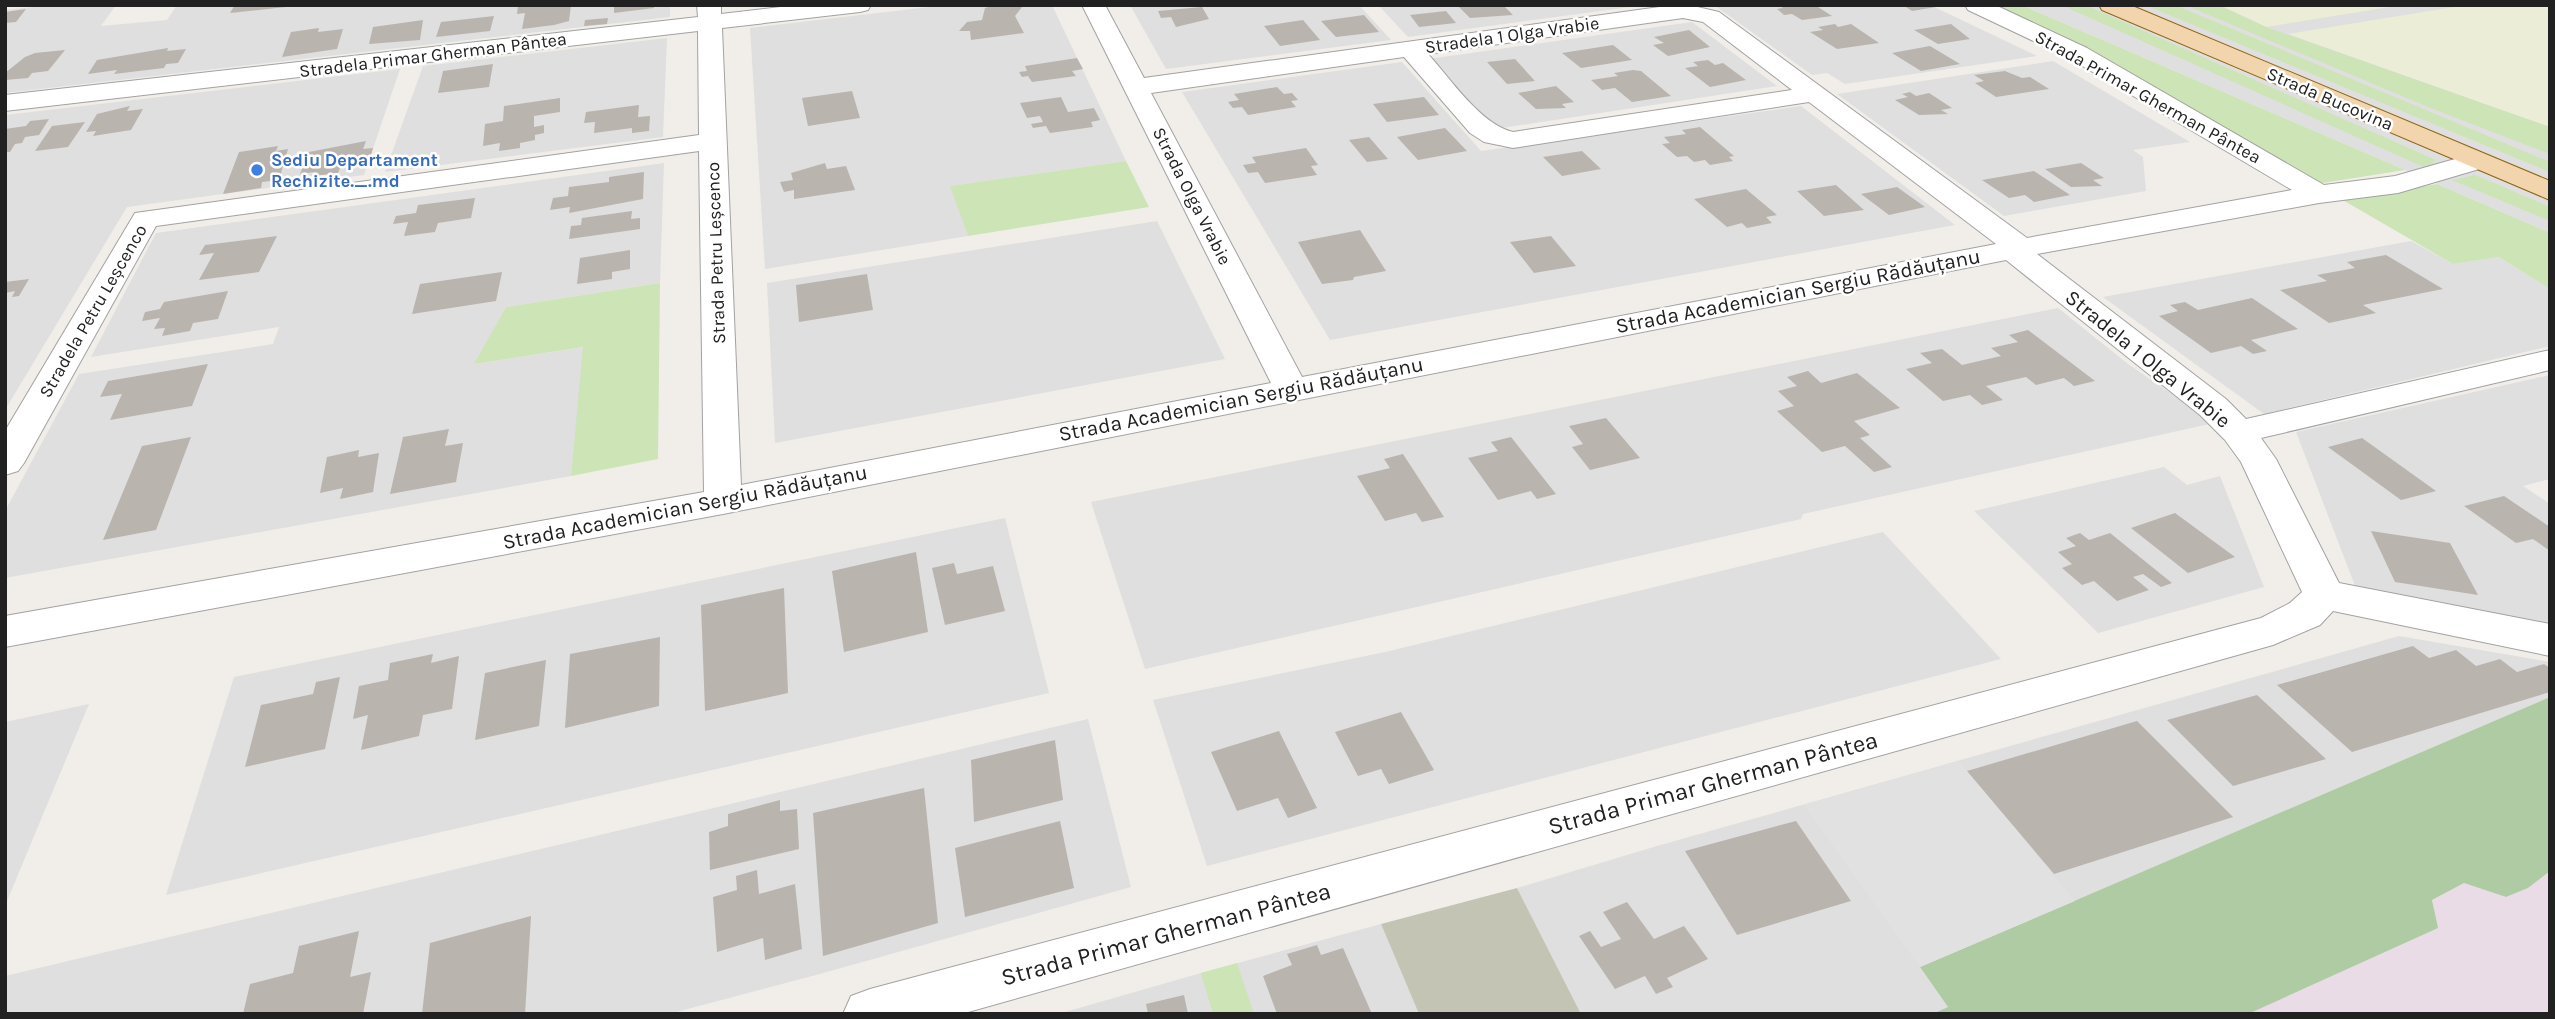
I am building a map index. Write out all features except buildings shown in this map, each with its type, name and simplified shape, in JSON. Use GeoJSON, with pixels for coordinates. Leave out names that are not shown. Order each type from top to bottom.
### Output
{"type":"FeatureCollection","features":[{"type":"Feature","properties":{"kind":"main road","name":"Strada Bucovina"},"geometry":{"type":"LineString","coordinates":[[2110,5],[2550,191]]}},
{"type":"Feature","properties":{"kind":"street","name":"Stradela Primar Gherman Pântea"},"geometry":{"type":"LineString","coordinates":[[5,103],[709,14],[860,5]]}},
{"type":"Feature","properties":{"kind":"street","name":"Strada Olga Vrabie"},"geometry":{"type":"LineString","coordinates":[[1093,5],[1290,388]]}},
{"type":"Feature","properties":{"kind":"street","name":"Strada Primar Gherman Pântea"},"geometry":{"type":"LineString","coordinates":[[1976,5],[2078,53],[2319,194]]}},
{"type":"Feature","properties":{"kind":"street","name":"Stradela 1 Olga Vrabie"},"geometry":{"type":"LineString","coordinates":[[1136,86],[1692,12],[1711,18],[2017,249],[2213,407],[2238,432],[2258,459],[2325,595]]}},
{"type":"Feature","properties":{"kind":"street","name":"Strada Petru Leșcenco"},"geometry":{"type":"LineString","coordinates":[[709,14],[723,501]]}},
{"type":"Feature","properties":{"kind":"street"},"geometry":{"type":"LineString","coordinates":[[1410,49],[1479,127],[1494,136],[1513,140],[1814,94]]}},
{"type":"Feature","properties":{"kind":"street","name":"Stradela Petru Leșcenco"},"geometry":{"type":"LineString","coordinates":[[5,463],[145,219],[713,141]]}},
{"type":"Feature","properties":{"kind":"street","name":"Strada Academician Sergiu Rădăuțanu"},"geometry":{"type":"LineString","coordinates":[[5,632],[723,501],[1290,388],[2017,249],[2319,194],[2398,184],[2476,160]]}},
{"type":"Feature","properties":{"kind":"street"},"geometry":{"type":"LineString","coordinates":[[2238,432],[2550,360]]}},
{"type":"Feature","properties":{"kind":"street","name":"Strada Primar Gherman Pântea"},"geometry":{"type":"LineString","coordinates":[[870,1014],[2273,630],[2305,614],[2325,595]]}},
{"type":"Feature","properties":{"kind":"street"},"geometry":{"type":"LineString","coordinates":[[2325,595],[2550,640]]}},
{"type":"Feature","properties":{"kind":"shaded area"},"geometry":{"type":"Polygon","coordinates":[[[51,5],[116,5],[101,26],[167,20],[177,5],[670,5],[670,17],[5,93],[5,10],[51,5]]]}},
{"type":"Feature","properties":{"kind":"shaded area"},"geometry":{"type":"Polygon","coordinates":[[[946,5],[1052,5],[1126,161],[951,186],[968,236],[765,269],[750,28],[946,5]]]}},
{"type":"Feature","properties":{"kind":"shaded area"},"geometry":{"type":"Polygon","coordinates":[[[1130,5],[1359,5],[1391,40],[1166,69],[1130,5]]]}},
{"type":"Feature","properties":{"kind":"shaded area"},"geometry":{"type":"Polygon","coordinates":[[[1378,5],[1645,5],[1408,37],[1378,5]]]}},
{"type":"Feature","properties":{"kind":"shaded area"},"geometry":{"type":"Polygon","coordinates":[[[1714,5],[1930,5],[2037,56],[1845,84],[1827,73],[1812,75],[1714,5]]]}},
{"type":"Feature","properties":{"kind":"shaded area"},"geometry":{"type":"Polygon","coordinates":[[[2021,5],[2550,5],[2550,233],[2405,170],[2021,5]]]}},
{"type":"Feature","properties":{"kind":"shaded area"},"geometry":{"type":"Polygon","coordinates":[[[1692,22],[1777,86],[1502,128],[1486,123],[1428,59],[1692,22]]]}},
{"type":"Feature","properties":{"kind":"shaded area"},"geometry":{"type":"Polygon","coordinates":[[[667,38],[663,137],[385,172],[423,66],[667,38]]]}},
{"type":"Feature","properties":{"kind":"shaded area"},"geometry":{"type":"Polygon","coordinates":[[[2053,61],[2190,142],[2133,150],[2143,157],[2146,191],[2004,216],[1837,94],[2053,61]]]}},
{"type":"Feature","properties":{"kind":"shaded area"},"geometry":{"type":"Polygon","coordinates":[[[1402,62],[1481,151],[1801,106],[1955,225],[1330,340],[1182,92],[1402,62]]]}},
{"type":"Feature","properties":{"kind":"shaded area"},"geometry":{"type":"Polygon","coordinates":[[[400,69],[364,175],[127,207],[5,410],[5,115],[400,69]]]}},
{"type":"Feature","properties":{"kind":"shaded area"},"geometry":{"type":"Polygon","coordinates":[[[664,163],[660,283],[506,307],[475,364],[584,347],[571,476],[5,578],[5,511],[79,374],[273,344],[279,327],[91,357],[156,233],[664,163]]]}},
{"type":"Feature","properties":{"kind":"shaded area"},"geometry":{"type":"Polygon","coordinates":[[[1157,221],[1225,359],[775,443],[767,283],[1157,221]]]}},
{"type":"Feature","properties":{"kind":"shaded area"},"geometry":{"type":"Polygon","coordinates":[[[2411,241],[2453,264],[2499,257],[2550,289],[2550,346],[2264,414],[2103,297],[2411,241]]]}},
{"type":"Feature","properties":{"kind":"shaded area"},"geometry":{"type":"Polygon","coordinates":[[[2058,308],[2128,364],[2214,423],[1803,514],[1801,519],[1145,669],[1091,502],[2058,308]]]}},
{"type":"Feature","properties":{"kind":"shaded area"},"geometry":{"type":"Polygon","coordinates":[[[2550,375],[2550,479],[2523,486],[2550,504],[2550,629],[2357,591],[2296,432],[2550,375]]]}},
{"type":"Feature","properties":{"kind":"shaded area"},"geometry":{"type":"Polygon","coordinates":[[[2164,467],[2187,485],[2220,476],[2264,587],[2098,633],[1974,511],[2164,467]]]}},
{"type":"Feature","properties":{"kind":"shaded area"},"geometry":{"type":"Polygon","coordinates":[[[1005,518],[1049,693],[166,895],[234,677],[1005,518]]]}},
{"type":"Feature","properties":{"kind":"shaded area"},"geometry":{"type":"Polygon","coordinates":[[[1883,532],[2001,659],[1207,866],[1153,700],[1385,652],[1883,532]]]}},
{"type":"Feature","properties":{"kind":"shaded area"},"geometry":{"type":"Polygon","coordinates":[[[2399,636],[2550,662],[2550,697],[1920,967],[1948,1007],[1932,1014],[1581,1014],[1517,888],[1657,846],[2399,636]]]}},
{"type":"Feature","properties":{"kind":"shaded area"},"geometry":{"type":"Polygon","coordinates":[[[89,704],[5,906],[5,722],[89,704]]]}},
{"type":"Feature","properties":{"kind":"shaded area"},"geometry":{"type":"Polygon","coordinates":[[[1088,719],[1131,887],[816,975],[669,1014],[5,1014],[5,976],[1088,719]]]}},
{"type":"Feature","properties":{"kind":"shaded area"},"geometry":{"type":"Polygon","coordinates":[[[1959,761],[2075,901],[1920,967],[1804,805],[1959,761]]]}},
{"type":"Feature","properties":{"kind":"shaded area"},"geometry":{"type":"Polygon","coordinates":[[[2550,871],[2550,1014],[2248,1014],[2437,928],[2432,900],[2464,883],[2506,897],[2528,888],[2550,871]]]}},
{"type":"Feature","properties":{"kind":"shaded area"},"geometry":{"type":"Polygon","coordinates":[[[1517,888],[1581,1014],[1419,1014],[1381,924],[1517,888]]]}},
{"type":"Feature","properties":{"kind":"shaded area"},"geometry":{"type":"Polygon","coordinates":[[[1381,924],[1419,1014],[1058,1014],[1201,973],[1381,924]]]}},
{"type":"Feature","properties":{"kind":"green space"},"geometry":{"type":"Polygon","coordinates":[[[1984,5],[2021,5],[2405,170],[2316,184],[1984,5]]]}},
{"type":"Feature","properties":{"kind":"green space"},"geometry":{"type":"Polygon","coordinates":[[[2061,5],[2085,5],[2436,160],[2426,168],[2061,5]]]}},
{"type":"Feature","properties":{"kind":"green space"},"geometry":{"type":"Polygon","coordinates":[[[2145,5],[2175,5],[2550,162],[2550,172],[2145,5]]]}},
{"type":"Feature","properties":{"kind":"green space"},"geometry":{"type":"Polygon","coordinates":[[[2185,5],[2219,5],[2266,27],[2550,127],[2550,154],[2433,109],[2185,5]]]}},
{"type":"Feature","properties":{"kind":"green space"},"geometry":{"type":"Polygon","coordinates":[[[2219,5],[2402,5],[2266,27],[2219,5]]]}},
{"type":"Feature","properties":{"kind":"green space"},"geometry":{"type":"Polygon","coordinates":[[[2466,5],[2550,5],[2550,127],[2288,34],[2466,5]]]}},
{"type":"Feature","properties":{"kind":"green space"},"geometry":{"type":"Polygon","coordinates":[[[1126,161],[1149,207],[968,236],[950,186],[1126,161]]]}},
{"type":"Feature","properties":{"kind":"green space"},"geometry":{"type":"Polygon","coordinates":[[[2475,175],[2550,207],[2550,221],[2452,180],[2475,175]]]}},
{"type":"Feature","properties":{"kind":"green space"},"geometry":{"type":"Polygon","coordinates":[[[2437,184],[2550,233],[2550,289],[2499,257],[2453,264],[2341,199],[2437,184]]]}},
{"type":"Feature","properties":{"kind":"green space"},"geometry":{"type":"Polygon","coordinates":[[[660,283],[658,459],[571,476],[583,347],[474,364],[506,307],[660,283]]]}},
{"type":"Feature","properties":{"kind":"green space"},"geometry":{"type":"Polygon","coordinates":[[[2550,697],[2550,871],[2528,888],[2506,897],[2464,883],[2432,900],[2438,928],[2248,1014],[1932,1014],[1948,1007],[1920,967],[2550,697]]]}},
{"type":"Feature","properties":{"kind":"green space"},"geometry":{"type":"Polygon","coordinates":[[[1237,963],[1254,1014],[1213,1014],[1201,973],[1237,963]]]}},
{"type":"Feature","properties":{"kind":"place","name":"Sediu Departament Rechizite._.md"},"geometry":{"type":"Point","coordinates":[257,170]}}]}
